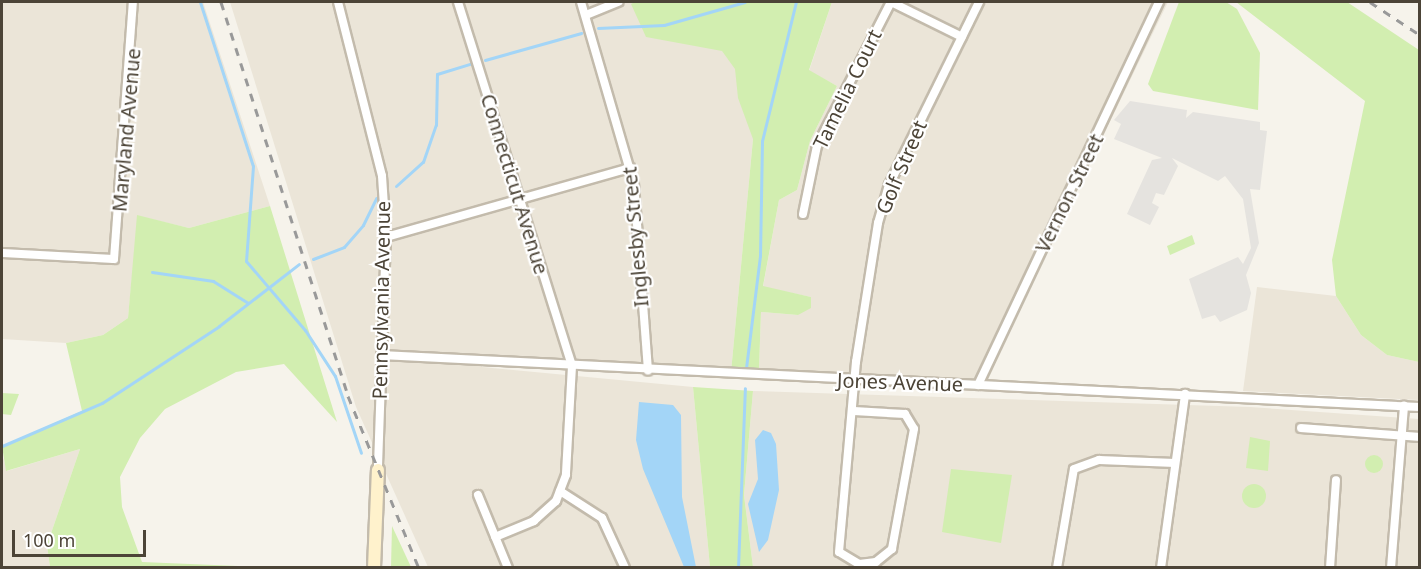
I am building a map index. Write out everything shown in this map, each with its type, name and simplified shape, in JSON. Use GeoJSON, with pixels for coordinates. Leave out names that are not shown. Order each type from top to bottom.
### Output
{"type":"FeatureCollection","features":[{"type":"Feature","properties":{"kind":"street","name":"Maryland Avenue"},"geometry":{"type":"LineString","coordinates":[[2,253],[114,259],[133,2]]}},
{"type":"Feature","properties":{"kind":"street","name":"Pennsylvania Avenue"},"geometry":{"type":"LineString","coordinates":[[338,2],[373,124],[386,237],[374,567]]}},
{"type":"Feature","properties":{"kind":"street","name":"Connecticut Avenue"},"geometry":{"type":"LineString","coordinates":[[458,2],[572,366]]}},
{"type":"Feature","properties":{"kind":"street","name":"Inglesby Street"},"geometry":{"type":"LineString","coordinates":[[581,2],[630,168],[648,370]]}},
{"type":"Feature","properties":{"kind":"street"},"geometry":{"type":"LineString","coordinates":[[586,15],[618,2]]}},
{"type":"Feature","properties":{"kind":"street"},"geometry":{"type":"LineString","coordinates":[[891,2],[962,37]]}},
{"type":"Feature","properties":{"kind":"street","name":"Tamelia Court"},"geometry":{"type":"LineString","coordinates":[[803,214],[817,146],[891,2]]}},
{"type":"Feature","properties":{"kind":"street","name":"Golf Street"},"geometry":{"type":"LineString","coordinates":[[854,411],[905,414],[914,429],[892,549],[886,558],[859,564],[839,552],[856,380],[884,201],[979,2]]}},
{"type":"Feature","properties":{"kind":"street","name":"Vernon Street"},"geometry":{"type":"LineString","coordinates":[[978,385],[1160,2]]}},
{"type":"Feature","properties":{"kind":"street"},"geometry":{"type":"LineString","coordinates":[[386,237],[630,168]]}},
{"type":"Feature","properties":{"kind":"street","name":"Jones Avenue"},"geometry":{"type":"LineString","coordinates":[[381,355],[1419,407]]}},
{"type":"Feature","properties":{"kind":"street"},"geometry":{"type":"LineString","coordinates":[[495,537],[534,521],[560,491],[572,366]]}},
{"type":"Feature","properties":{"kind":"street"},"geometry":{"type":"LineString","coordinates":[[1161,567],[1185,394]]}},
{"type":"Feature","properties":{"kind":"street"},"geometry":{"type":"LineString","coordinates":[[1391,567],[1404,406]]}},
{"type":"Feature","properties":{"kind":"street"},"geometry":{"type":"LineString","coordinates":[[1301,428],[1419,437]]}},
{"type":"Feature","properties":{"kind":"street"},"geometry":{"type":"LineString","coordinates":[[1057,567],[1074,469],[1099,460],[1175,463]]}},
{"type":"Feature","properties":{"kind":"street"},"geometry":{"type":"LineString","coordinates":[[1330,567],[1336,480]]}},
{"type":"Feature","properties":{"kind":"street"},"geometry":{"type":"LineString","coordinates":[[560,491],[602,518],[625,567]]}},
{"type":"Feature","properties":{"kind":"street"},"geometry":{"type":"LineString","coordinates":[[478,495],[508,567]]}},
{"type":"Feature","properties":{"kind":"shaded area"},"geometry":{"type":"Polygon","coordinates":[[[2,2],[203,2],[270,206],[189,228],[138,216],[128,318],[103,335],[66,343],[2,339],[2,2]]]}},
{"type":"Feature","properties":{"kind":"shaded area"},"geometry":{"type":"Polygon","coordinates":[[[230,2],[791,2],[753,139],[731,372],[482,357],[482,367],[693,387],[710,567],[428,567],[356,407],[230,2]]]}},
{"type":"Feature","properties":{"kind":"shaded area"},"geometry":{"type":"Polygon","coordinates":[[[832,2],[1168,2],[985,379],[759,369],[761,312],[798,315],[811,297],[763,287],[779,200],[797,190],[810,141],[837,86],[809,71],[832,2]]]}},
{"type":"Feature","properties":{"kind":"shaded area"},"geometry":{"type":"Polygon","coordinates":[[[1130,101],[1187,110],[1186,118],[1193,112],[1260,122],[1260,130],[1267,131],[1260,190],[1250,189],[1259,243],[1246,275],[1251,293],[1247,310],[1220,322],[1215,315],[1202,319],[1189,279],[1238,257],[1243,264],[1251,248],[1243,199],[1225,176],[1218,181],[1172,158],[1178,166],[1164,195],[1156,193],[1152,203],[1159,207],[1150,225],[1127,214],[1152,160],[1162,158],[1114,139],[1121,124],[1114,120],[1130,101]]]}},
{"type":"Feature","properties":{"kind":"shaded area"},"geometry":{"type":"Polygon","coordinates":[[[1257,287],[1336,296],[1361,335],[1387,355],[1419,362],[1419,400],[1243,391],[1257,287]]]}},
{"type":"Feature","properties":{"kind":"shaded area"},"geometry":{"type":"Polygon","coordinates":[[[753,391],[1250,407],[1419,419],[1419,567],[753,567],[744,495],[753,391]]]}},
{"type":"Feature","properties":{"kind":"shaded area"},"geometry":{"type":"Polygon","coordinates":[[[80,449],[47,545],[50,567],[2,567],[2,454],[7,471],[80,449]]]}},
{"type":"Feature","properties":{"kind":"green space"},"geometry":{"type":"Polygon","coordinates":[[[635,2],[832,2],[809,70],[837,86],[810,141],[797,190],[779,200],[763,286],[811,297],[811,308],[798,315],[761,312],[759,369],[731,372],[753,139],[738,98],[735,69],[722,51],[646,37],[631,4],[635,2]]]}},
{"type":"Feature","properties":{"kind":"green space"},"geometry":{"type":"Polygon","coordinates":[[[1179,2],[1226,2],[1237,9],[1260,53],[1258,110],[1153,91],[1148,84],[1179,2]]]}},
{"type":"Feature","properties":{"kind":"green space"},"geometry":{"type":"Polygon","coordinates":[[[1236,2],[1347,2],[1419,50],[1419,362],[1387,355],[1361,335],[1336,296],[1332,260],[1365,101],[1236,2]]]}},
{"type":"Feature","properties":{"kind":"green space"},"geometry":{"type":"Polygon","coordinates":[[[270,206],[337,422],[284,364],[236,372],[165,409],[140,438],[120,477],[122,507],[142,562],[265,567],[50,567],[47,545],[80,449],[6,471],[2,446],[82,411],[66,343],[103,335],[128,318],[137,215],[189,228],[270,206]]]}},
{"type":"Feature","properties":{"kind":"green space"},"geometry":{"type":"Polygon","coordinates":[[[1192,235],[1195,244],[1170,255],[1167,246],[1192,235]]]}},
{"type":"Feature","properties":{"kind":"green space"},"geometry":{"type":"Polygon","coordinates":[[[693,387],[753,391],[744,495],[753,567],[710,567],[693,387]]]}},
{"type":"Feature","properties":{"kind":"green space"},"geometry":{"type":"Polygon","coordinates":[[[2,393],[19,394],[11,415],[2,414],[2,393]]]}},
{"type":"Feature","properties":{"kind":"green space"},"geometry":{"type":"Polygon","coordinates":[[[1250,437],[1270,441],[1268,471],[1246,468],[1250,437]]]}},
{"type":"Feature","properties":{"kind":"green space"},"geometry":{"type":"Polygon","coordinates":[[[1374,455],[1380,458],[1383,464],[1380,470],[1374,473],[1368,470],[1365,464],[1368,458],[1374,455]]]}},
{"type":"Feature","properties":{"kind":"green space"},"geometry":{"type":"Polygon","coordinates":[[[951,469],[1012,475],[1001,543],[942,532],[951,469]]]}},
{"type":"Feature","properties":{"kind":"green space"},"geometry":{"type":"Polygon","coordinates":[[[1254,484],[1262,488],[1266,496],[1262,504],[1254,508],[1246,504],[1242,496],[1246,488],[1254,484]]]}},
{"type":"Feature","properties":{"kind":"green space"},"geometry":{"type":"Polygon","coordinates":[[[392,526],[411,567],[391,567],[392,526]]]}},
{"type":"Feature","properties":{"kind":"water"},"geometry":{"type":"Polygon","coordinates":[[[639,402],[673,405],[681,415],[682,497],[696,567],[684,567],[643,469],[636,440],[639,402]]]}},
{"type":"Feature","properties":{"kind":"water"},"geometry":{"type":"Polygon","coordinates":[[[763,430],[771,433],[776,444],[779,490],[768,540],[759,552],[748,504],[758,479],[755,440],[763,430]]]}},
{"type":"Feature","properties":{"kind":"waterway"},"geometry":{"type":"LineString","coordinates":[[200,2],[253,166],[246,261],[305,330],[335,376],[361,453]]}},
{"type":"Feature","properties":{"kind":"waterway"},"geometry":{"type":"LineString","coordinates":[[598,28],[664,25],[745,2]]}},
{"type":"Feature","properties":{"kind":"waterway"},"geometry":{"type":"LineString","coordinates":[[746,368],[760,256],[762,141],[796,2]]}},
{"type":"Feature","properties":{"kind":"waterway"},"geometry":{"type":"LineString","coordinates":[[485,60],[581,33]]}},
{"type":"Feature","properties":{"kind":"waterway"},"geometry":{"type":"LineString","coordinates":[[396,186],[423,162],[436,125],[437,74],[472,63]]}},
{"type":"Feature","properties":{"kind":"waterway"},"geometry":{"type":"LineString","coordinates":[[313,259],[344,247],[363,225],[376,198]]}},
{"type":"Feature","properties":{"kind":"waterway"},"geometry":{"type":"LineString","coordinates":[[2,446],[102,403],[219,326],[299,264]]}},
{"type":"Feature","properties":{"kind":"waterway"},"geometry":{"type":"LineString","coordinates":[[152,272],[213,281],[248,303]]}},
{"type":"Feature","properties":{"kind":"waterway"},"geometry":{"type":"LineString","coordinates":[[738,568],[745,388]]}},
{"type":"Feature","properties":{"kind":"railway"},"geometry":{"type":"LineString","coordinates":[[221,2],[348,396],[419,568]]}},
{"type":"Feature","properties":{"kind":"railway"},"geometry":{"type":"LineString","coordinates":[[1370,2],[1420,35]]}}]}
